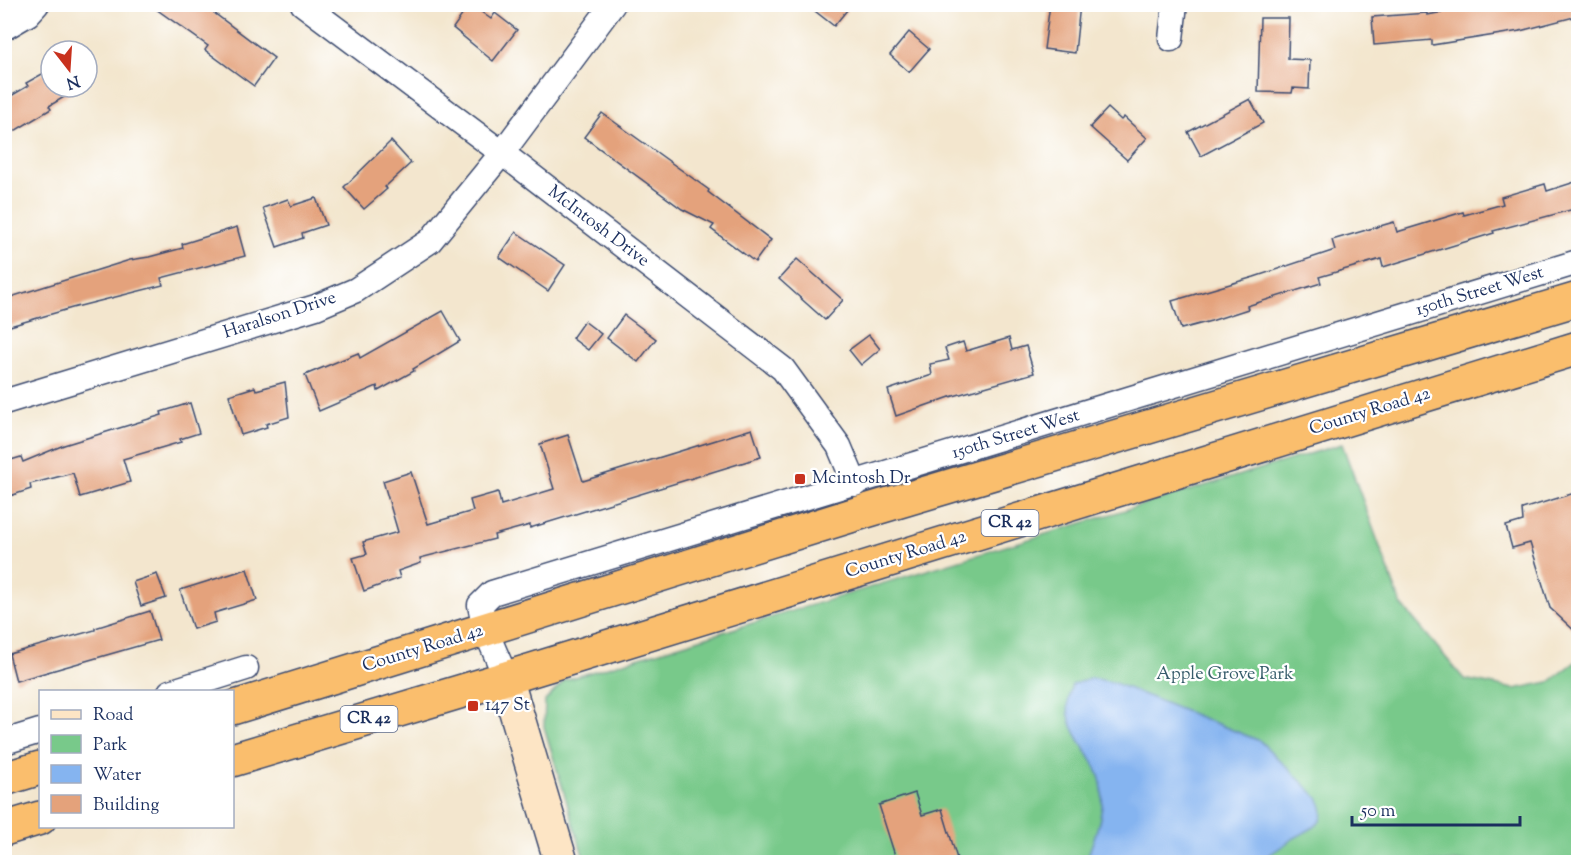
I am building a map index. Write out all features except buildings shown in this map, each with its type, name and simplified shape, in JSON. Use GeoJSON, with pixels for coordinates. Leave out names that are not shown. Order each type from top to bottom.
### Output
{"type":"FeatureCollection","features":[{"type":"Feature","properties":{"kind":"highway","name":"County Road 42"},"geometry":{"type":"LineString","coordinates":[[234,707],[866,511],[1578,299]]}},
{"type":"Feature","properties":{"kind":"highway","name":"County Road 42"},"geometry":{"type":"LineString","coordinates":[[234,759],[1578,348]]}},
{"type":"Feature","properties":{"kind":"highway"},"geometry":{"type":"LineString","coordinates":[[4,779],[39,768]]}},
{"type":"Feature","properties":{"kind":"highway"},"geometry":{"type":"LineString","coordinates":[[4,829],[39,818]]}},
{"type":"Feature","properties":{"kind":"street"},"geometry":{"type":"LineString","coordinates":[[4,28],[28,14],[37,4]]}},
{"type":"Feature","properties":{"kind":"street","name":"McIntosh Drive"},"geometry":{"type":"LineString","coordinates":[[303,4],[502,153],[783,369],[839,446],[855,484]]}},
{"type":"Feature","properties":{"kind":"street","name":"Haralson Drive"},"geometry":{"type":"LineString","coordinates":[[4,402],[316,308],[356,290],[430,241],[502,153],[613,4]]}},
{"type":"Feature","properties":{"kind":"street"},"geometry":{"type":"LineString","coordinates":[[1171,39],[1175,4]]}},
{"type":"Feature","properties":{"kind":"street","name":"150th Street West"},"geometry":{"type":"LineString","coordinates":[[485,630],[480,605],[492,593],[1578,262]]}},
{"type":"Feature","properties":{"kind":"street"},"geometry":{"type":"LineString","coordinates":[[485,630],[506,678],[561,862]]}},
{"type":"Feature","properties":{"kind":"street"},"geometry":{"type":"LineString","coordinates":[[176,690],[246,668]]}},
{"type":"Feature","properties":{"kind":"street"},"geometry":{"type":"LineString","coordinates":[[4,742],[39,731]]}},
{"type":"Feature","properties":{"kind":"green space","name":"Apple Grove Park"},"geometry":{"type":"Polygon","coordinates":[[[1342,444],[1401,604],[1464,679],[1514,689],[1549,682],[1578,660],[1578,862],[585,862],[544,727],[545,701],[565,680],[1342,444]]]}},
{"type":"Feature","properties":{"kind":"water"},"geometry":{"type":"Polygon","coordinates":[[[1091,678],[1112,682],[1260,741],[1318,798],[1323,815],[1320,821],[1310,830],[1256,862],[1086,862],[1102,808],[1102,789],[1099,775],[1073,728],[1068,701],[1072,685],[1091,678]]]}},
{"type":"Feature","properties":{"kind":"place","name":"Mcintosh Dr"},"geometry":{"type":"Point","coordinates":[800,479]}},
{"type":"Feature","properties":{"kind":"place","name":"147 St"},"geometry":{"type":"Point","coordinates":[473,706]}}]}
